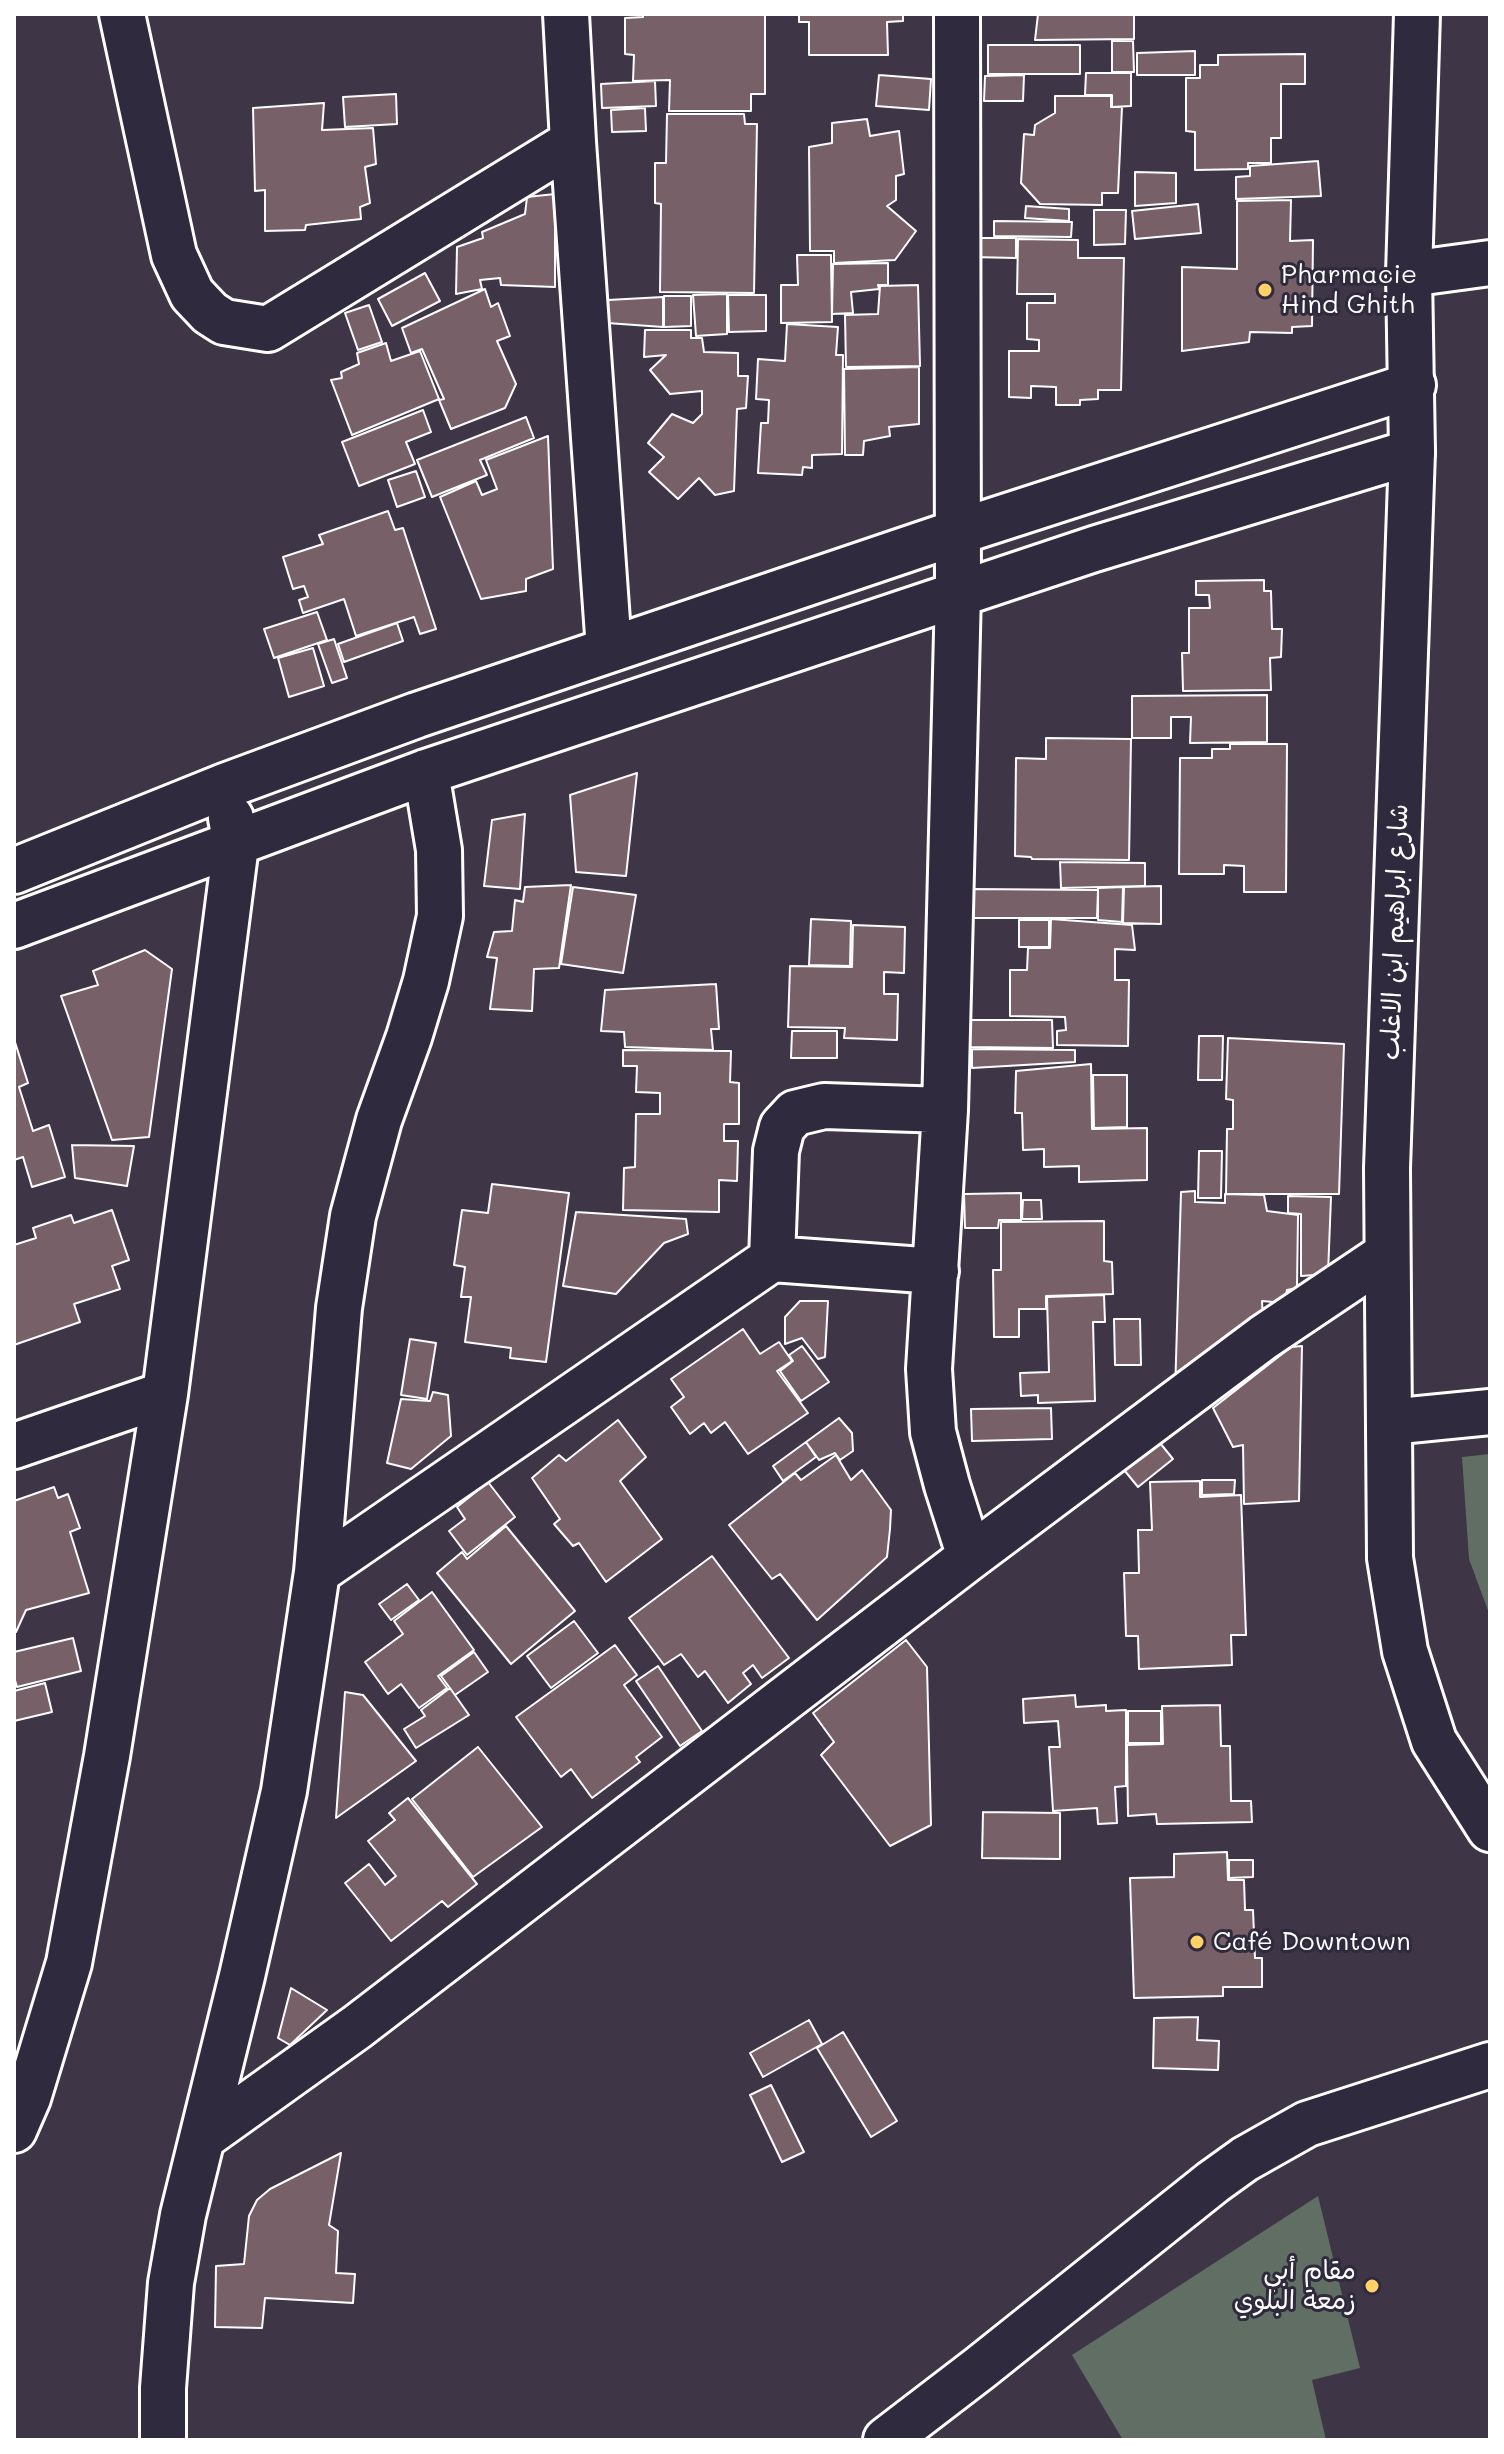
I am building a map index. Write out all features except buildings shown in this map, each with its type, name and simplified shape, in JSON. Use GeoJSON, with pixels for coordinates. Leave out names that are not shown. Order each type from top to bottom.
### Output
{"type":"FeatureCollection","features":[{"type":"Feature","properties":{"kind":"street"},"geometry":{"type":"LineString","coordinates":[[122,14],[174,255],[192,294],[210,313],[224,322],[268,329],[573,142]]}},
{"type":"Feature","properties":{"kind":"street"},"geometry":{"type":"LineString","coordinates":[[566,14],[609,649]]}},
{"type":"Feature","properties":{"kind":"street"},"geometry":{"type":"LineString","coordinates":[[957,14],[958,593],[945,1110],[929,1369],[933,1432],[970,1557]]}},
{"type":"Feature","properties":{"kind":"street","name":"شارع ابراهيم ابن الاغلب"},"geometry":{"type":"LineString","coordinates":[[1417,14],[1409,274],[1412,452],[1387,1152],[1390,1558],[1405,1651],[1434,1741],[1490,1829]]}},
{"type":"Feature","properties":{"kind":"street"},"geometry":{"type":"LineString","coordinates":[[1409,274],[1490,263]]}},
{"type":"Feature","properties":{"kind":"street"},"geometry":{"type":"LineString","coordinates":[[14,871],[225,786],[417,715],[958,532],[1413,385]]}},
{"type":"Feature","properties":{"kind":"street"},"geometry":{"type":"LineString","coordinates":[[14,926],[426,772],[958,593],[1412,452]]}},
{"type":"Feature","properties":{"kind":"street"},"geometry":{"type":"LineString","coordinates":[[163,2440],[163,2388],[171,2283],[183,2215],[284,1791],[317,1572],[339,1308],[353,1216],[379,1120],[426,981],[440,916],[439,850],[426,772]]}},
{"type":"Feature","properties":{"kind":"street"},"geometry":{"type":"LineString","coordinates":[[14,2130],[28,2098],[69,1963],[107,1756],[165,1394],[236,845],[225,786]]}},
{"type":"Feature","properties":{"kind":"street"},"geometry":{"type":"LineString","coordinates":[[772,1259],[776,1151],[782,1127],[795,1113],[824,1106],[945,1110]]}},
{"type":"Feature","properties":{"kind":"street"},"geometry":{"type":"LineString","coordinates":[[202,2138],[357,2027],[970,1557],[1264,1337],[1386,1255]]}},
{"type":"Feature","properties":{"kind":"street"},"geometry":{"type":"LineString","coordinates":[[317,1572],[772,1259],[936,1271]]}},
{"type":"Feature","properties":{"kind":"street"},"geometry":{"type":"LineString","coordinates":[[14,1446],[165,1394]]}},
{"type":"Feature","properties":{"kind":"street"},"geometry":{"type":"LineString","coordinates":[[1389,1422],[1490,1412]]}},
{"type":"Feature","properties":{"kind":"street"},"geometry":{"type":"LineString","coordinates":[[886,2440],[1245,2159],[1307,2124],[1490,2065]]}},
{"type":"Feature","properties":{"kind":"green space"},"geometry":{"type":"Polygon","coordinates":[[[1490,1454],[1490,1616],[1469,1559],[1462,1457],[1490,1454]]]}},
{"type":"Feature","properties":{"kind":"green space"},"geometry":{"type":"Polygon","coordinates":[[[1318,2196],[1360,2368],[1312,2380],[1326,2440],[1123,2440],[1072,2355],[1318,2196]]]}},
{"type":"Feature","properties":{"kind":"place","name":"Pharmacie Hind Ghith"},"geometry":{"type":"Point","coordinates":[1265,290]}},
{"type":"Feature","properties":{"kind":"place","name":"Café Downtown"},"geometry":{"type":"Point","coordinates":[1197,1942]}},
{"type":"Feature","properties":{"kind":"place","name":"مقام أبي زمعة البلوي"},"geometry":{"type":"Point","coordinates":[1372,2286]}}]}
